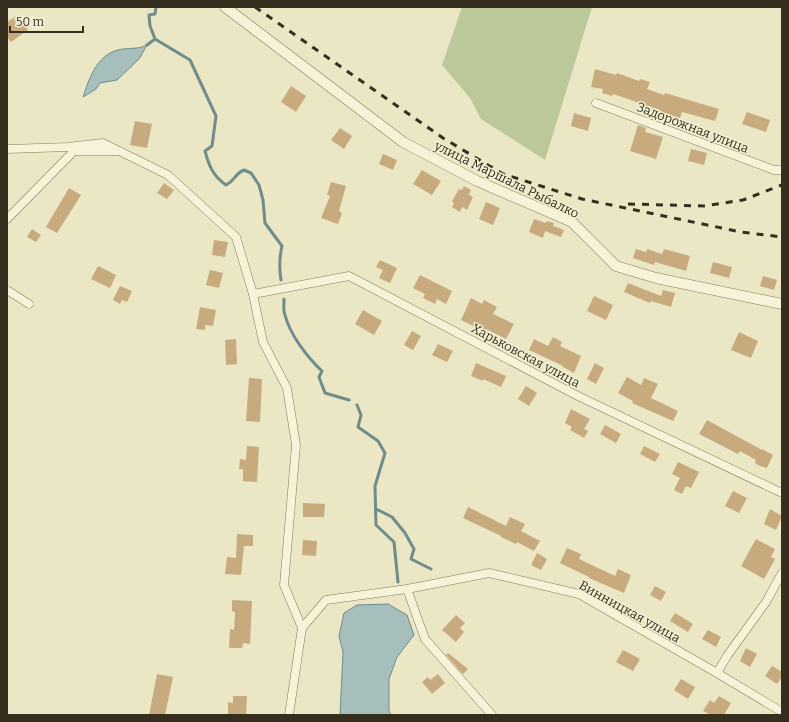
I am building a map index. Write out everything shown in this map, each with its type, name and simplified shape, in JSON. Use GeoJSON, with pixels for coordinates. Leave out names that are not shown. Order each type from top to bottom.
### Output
{"type":"FeatureCollection","features":[{"type":"Feature","properties":{"kind":"street","name":"улица Маршала Рыбалко"},"geometry":{"type":"LineString","coordinates":[[226,7],[403,142],[477,181],[572,222],[616,266],[656,278],[782,304]]}},
{"type":"Feature","properties":{"kind":"street","name":"Задорожная улица"},"geometry":{"type":"LineString","coordinates":[[596,103],[774,170],[782,170]]}},
{"type":"Feature","properties":{"kind":"street"},"geometry":{"type":"LineString","coordinates":[[7,149],[68,147],[103,143],[122,151],[168,175],[236,237],[253,294],[263,342],[287,388],[296,445],[284,585],[302,628],[289,715]]}},
{"type":"Feature","properties":{"kind":"street"},"geometry":{"type":"LineString","coordinates":[[7,219],[74,150],[122,151]]}},
{"type":"Feature","properties":{"kind":"street","name":"Харьковская улица"},"geometry":{"type":"LineString","coordinates":[[253,294],[349,276],[578,396],[782,493]]}},
{"type":"Feature","properties":{"kind":"street"},"geometry":{"type":"LineString","coordinates":[[7,290],[29,304]]}},
{"type":"Feature","properties":{"kind":"street","name":"Винницкая улица"},"geometry":{"type":"LineString","coordinates":[[302,628],[326,600],[407,589],[489,572],[579,594],[782,712]]}},
{"type":"Feature","properties":{"kind":"street"},"geometry":{"type":"LineString","coordinates":[[717,673],[727,656],[766,602],[782,574]]}},
{"type":"Feature","properties":{"kind":"street"},"geometry":{"type":"LineString","coordinates":[[407,589],[425,639],[492,715]]}},
{"type":"Feature","properties":{"kind":"green space"},"geometry":{"type":"Polygon","coordinates":[[[462,7],[592,7],[545,160],[481,119],[470,98],[442,65],[462,7]]]}},
{"type":"Feature","properties":{"kind":"water"},"geometry":{"type":"Polygon","coordinates":[[[147,45],[139,59],[117,80],[100,83],[96,89],[83,97],[96,66],[107,55],[114,51],[138,48],[147,45]]]}},
{"type":"Feature","properties":{"kind":"water"},"geometry":{"type":"Polygon","coordinates":[[[388,604],[407,615],[414,635],[397,657],[389,679],[389,711],[391,715],[340,715],[343,652],[339,636],[344,613],[357,605],[388,604]]]}},
{"type":"Feature","properties":{"kind":"building"},"geometry":{"type":"Polygon","coordinates":[[[18,15],[28,30],[11,42],[7,37],[7,22],[18,15]]]}},
{"type":"Feature","properties":{"kind":"building"},"geometry":{"type":"Polygon","coordinates":[[[595,69],[616,75],[617,73],[639,81],[640,79],[650,82],[647,89],[664,95],[665,93],[719,109],[715,121],[682,112],[680,118],[667,114],[665,120],[657,118],[660,110],[613,94],[612,96],[602,93],[603,89],[591,87],[595,69]]]}},
{"type":"Feature","properties":{"kind":"building"},"geometry":{"type":"Polygon","coordinates":[[[291,86],[306,96],[296,112],[281,102],[291,86]]]}},
{"type":"Feature","properties":{"kind":"building"},"geometry":{"type":"Polygon","coordinates":[[[747,112],[770,120],[766,132],[742,124],[747,112]]]}},
{"type":"Feature","properties":{"kind":"building"},"geometry":{"type":"Polygon","coordinates":[[[574,113],[591,118],[588,131],[571,126],[574,113]]]}},
{"type":"Feature","properties":{"kind":"building"},"geometry":{"type":"Polygon","coordinates":[[[135,121],[152,124],[147,148],[130,145],[135,121]]]}},
{"type":"Feature","properties":{"kind":"building"},"geometry":{"type":"Polygon","coordinates":[[[638,125],[646,128],[645,132],[663,137],[656,159],[630,151],[638,125]]]}},
{"type":"Feature","properties":{"kind":"building"},"geometry":{"type":"Polygon","coordinates":[[[340,128],[352,136],[344,149],[331,140],[340,128]]]}},
{"type":"Feature","properties":{"kind":"building"},"geometry":{"type":"Polygon","coordinates":[[[691,149],[707,153],[704,165],[688,161],[691,149]]]}},
{"type":"Feature","properties":{"kind":"building"},"geometry":{"type":"Polygon","coordinates":[[[383,154],[397,160],[393,170],[379,164],[383,154]]]}},
{"type":"Feature","properties":{"kind":"building"},"geometry":{"type":"Polygon","coordinates":[[[422,170],[441,181],[432,195],[413,184],[422,170]]]}},
{"type":"Feature","properties":{"kind":"building"},"geometry":{"type":"Polygon","coordinates":[[[331,182],[346,186],[339,211],[342,213],[338,224],[321,218],[330,196],[327,195],[331,182]]]}},
{"type":"Feature","properties":{"kind":"building"},"geometry":{"type":"Polygon","coordinates":[[[164,183],[174,190],[167,199],[157,193],[164,183]]]}},
{"type":"Feature","properties":{"kind":"building"},"geometry":{"type":"Polygon","coordinates":[[[464,186],[471,190],[469,195],[473,197],[467,210],[462,207],[460,212],[452,207],[454,203],[452,201],[459,189],[462,190],[464,186]]]}},
{"type":"Feature","properties":{"kind":"building"},"geometry":{"type":"Polygon","coordinates":[[[69,188],[81,195],[57,233],[46,227],[69,188]]]}},
{"type":"Feature","properties":{"kind":"building"},"geometry":{"type":"Polygon","coordinates":[[[486,202],[500,208],[493,225],[479,219],[486,202]]]}},
{"type":"Feature","properties":{"kind":"building"},"geometry":{"type":"Polygon","coordinates":[[[534,219],[546,223],[547,221],[554,223],[553,226],[564,230],[561,237],[545,231],[543,238],[529,232],[534,219]]]}},
{"type":"Feature","properties":{"kind":"building"},"geometry":{"type":"Polygon","coordinates":[[[32,229],[41,235],[36,242],[27,237],[32,229]]]}},
{"type":"Feature","properties":{"kind":"building"},"geometry":{"type":"Polygon","coordinates":[[[214,240],[228,242],[225,257],[212,255],[214,240]]]}},
{"type":"Feature","properties":{"kind":"building"},"geometry":{"type":"Polygon","coordinates":[[[636,249],[646,252],[647,249],[662,254],[664,249],[690,256],[686,271],[655,262],[654,265],[633,258],[636,249]]]}},
{"type":"Feature","properties":{"kind":"building"},"geometry":{"type":"Polygon","coordinates":[[[380,260],[397,268],[390,283],[379,278],[383,270],[376,267],[380,260]]]}},
{"type":"Feature","properties":{"kind":"building"},"geometry":{"type":"Polygon","coordinates":[[[713,262],[732,267],[729,278],[710,273],[713,262]]]}},
{"type":"Feature","properties":{"kind":"building"},"geometry":{"type":"Polygon","coordinates":[[[98,266],[116,275],[110,288],[91,279],[98,266]]]}},
{"type":"Feature","properties":{"kind":"building"},"geometry":{"type":"Polygon","coordinates":[[[210,270],[223,273],[219,288],[206,285],[210,270]]]}},
{"type":"Feature","properties":{"kind":"building"},"geometry":{"type":"Polygon","coordinates":[[[420,275],[452,291],[446,304],[437,299],[435,304],[423,298],[425,294],[413,288],[420,275]]]}},
{"type":"Feature","properties":{"kind":"building"},"geometry":{"type":"Polygon","coordinates":[[[763,276],[777,280],[774,290],[760,286],[763,276]]]}},
{"type":"Feature","properties":{"kind":"building"},"geometry":{"type":"Polygon","coordinates":[[[628,283],[661,296],[663,290],[675,293],[671,307],[651,301],[650,303],[624,292],[628,283]]]}},
{"type":"Feature","properties":{"kind":"building"},"geometry":{"type":"Polygon","coordinates":[[[120,286],[132,291],[127,302],[122,300],[120,304],[113,300],[120,286]]]}},
{"type":"Feature","properties":{"kind":"building"},"geometry":{"type":"Polygon","coordinates":[[[594,296],[613,305],[606,320],[587,311],[594,296]]]}},
{"type":"Feature","properties":{"kind":"building"},"geometry":{"type":"Polygon","coordinates":[[[471,298],[482,304],[484,300],[497,307],[493,314],[514,324],[506,339],[486,329],[484,331],[461,320],[471,298]]]}},
{"type":"Feature","properties":{"kind":"building"},"geometry":{"type":"Polygon","coordinates":[[[200,307],[216,310],[213,326],[205,325],[205,330],[196,329],[200,307]]]}},
{"type":"Feature","properties":{"kind":"building"},"geometry":{"type":"Polygon","coordinates":[[[363,310],[382,321],[374,335],[355,324],[363,310]]]}},
{"type":"Feature","properties":{"kind":"building"},"geometry":{"type":"Polygon","coordinates":[[[412,331],[421,336],[413,350],[404,345],[412,331]]]}},
{"type":"Feature","properties":{"kind":"building"},"geometry":{"type":"Polygon","coordinates":[[[739,332],[758,341],[751,358],[731,350],[739,332]]]}},
{"type":"Feature","properties":{"kind":"building"},"geometry":{"type":"Polygon","coordinates":[[[553,337],[562,342],[560,346],[581,356],[574,373],[563,366],[529,350],[534,339],[548,346],[553,337]]]}},
{"type":"Feature","properties":{"kind":"building"},"geometry":{"type":"Polygon","coordinates":[[[236,339],[237,364],[226,365],[225,340],[236,339]]]}},
{"type":"Feature","properties":{"kind":"building"},"geometry":{"type":"Polygon","coordinates":[[[438,344],[453,351],[447,362],[432,355],[438,344]]]}},
{"type":"Feature","properties":{"kind":"building"},"geometry":{"type":"Polygon","coordinates":[[[476,363],[506,376],[501,387],[483,379],[483,381],[471,376],[476,363]]]}},
{"type":"Feature","properties":{"kind":"building"},"geometry":{"type":"Polygon","coordinates":[[[595,363],[604,368],[596,384],[587,379],[595,363]]]}},
{"type":"Feature","properties":{"kind":"building"},"geometry":{"type":"Polygon","coordinates":[[[627,377],[641,385],[644,378],[658,384],[651,398],[678,411],[673,421],[632,403],[633,401],[618,393],[627,377]]]}},
{"type":"Feature","properties":{"kind":"building"},"geometry":{"type":"Polygon","coordinates":[[[249,378],[262,379],[260,422],[246,421],[249,378]]]}},
{"type":"Feature","properties":{"kind":"building"},"geometry":{"type":"Polygon","coordinates":[[[526,386],[537,393],[529,406],[518,399],[526,386]]]}},
{"type":"Feature","properties":{"kind":"building"},"geometry":{"type":"Polygon","coordinates":[[[571,409],[590,419],[584,429],[588,431],[584,438],[570,430],[572,427],[565,423],[571,409]]]}},
{"type":"Feature","properties":{"kind":"building"},"geometry":{"type":"Polygon","coordinates":[[[707,420],[773,455],[767,468],[755,463],[756,460],[740,451],[738,454],[699,434],[707,420]]]}},
{"type":"Feature","properties":{"kind":"building"},"geometry":{"type":"Polygon","coordinates":[[[605,425],[621,434],[616,443],[600,434],[605,425]]]}},
{"type":"Feature","properties":{"kind":"building"},"geometry":{"type":"Polygon","coordinates":[[[247,446],[259,447],[257,482],[243,481],[243,469],[239,469],[240,459],[246,460],[247,446]]]}},
{"type":"Feature","properties":{"kind":"building"},"geometry":{"type":"Polygon","coordinates":[[[644,446],[660,454],[655,462],[640,454],[644,446]]]}},
{"type":"Feature","properties":{"kind":"building"},"geometry":{"type":"Polygon","coordinates":[[[678,462],[699,472],[691,488],[686,486],[682,494],[674,490],[680,478],[672,474],[678,462]]]}},
{"type":"Feature","properties":{"kind":"building"},"geometry":{"type":"Polygon","coordinates":[[[733,491],[747,498],[739,513],[725,506],[733,491]]]}},
{"type":"Feature","properties":{"kind":"building"},"geometry":{"type":"Polygon","coordinates":[[[303,503],[325,504],[324,517],[303,517],[303,503]]]}},
{"type":"Feature","properties":{"kind":"building"},"geometry":{"type":"Polygon","coordinates":[[[468,507],[506,526],[510,517],[525,524],[521,531],[540,541],[534,551],[517,542],[516,544],[501,537],[463,518],[468,507]]]}},
{"type":"Feature","properties":{"kind":"building"},"geometry":{"type":"Polygon","coordinates":[[[770,509],[782,516],[776,530],[764,524],[770,509]]]}},
{"type":"Feature","properties":{"kind":"building"},"geometry":{"type":"Polygon","coordinates":[[[237,534],[253,535],[253,546],[244,546],[241,575],[225,574],[227,557],[236,558],[237,534]]]}},
{"type":"Feature","properties":{"kind":"building"},"geometry":{"type":"Polygon","coordinates":[[[756,539],[775,549],[771,557],[775,559],[764,579],[741,566],[756,539]]]}},
{"type":"Feature","properties":{"kind":"building"},"geometry":{"type":"Polygon","coordinates":[[[303,540],[317,541],[316,556],[302,555],[303,540]]]}},
{"type":"Feature","properties":{"kind":"building"},"geometry":{"type":"Polygon","coordinates":[[[567,548],[581,554],[579,559],[615,576],[618,569],[631,575],[624,593],[589,578],[560,563],[567,548]]]}},
{"type":"Feature","properties":{"kind":"building"},"geometry":{"type":"Polygon","coordinates":[[[537,553],[547,559],[541,570],[531,565],[537,553]]]}},
{"type":"Feature","properties":{"kind":"building"},"geometry":{"type":"Polygon","coordinates":[[[655,586],[666,592],[661,601],[650,595],[655,586]]]}},
{"type":"Feature","properties":{"kind":"building"},"geometry":{"type":"Polygon","coordinates":[[[232,600],[252,601],[250,644],[243,643],[242,648],[229,648],[230,629],[234,630],[235,612],[232,611],[232,600]]]}},
{"type":"Feature","properties":{"kind":"building"},"geometry":{"type":"Polygon","coordinates":[[[675,613],[693,624],[688,632],[670,621],[675,613]]]}},
{"type":"Feature","properties":{"kind":"building"},"geometry":{"type":"Polygon","coordinates":[[[456,615],[465,623],[460,628],[464,632],[456,642],[442,630],[456,615]]]}},
{"type":"Feature","properties":{"kind":"building"},"geometry":{"type":"Polygon","coordinates":[[[708,630],[721,637],[716,647],[702,639],[708,630]]]}},
{"type":"Feature","properties":{"kind":"building"},"geometry":{"type":"Polygon","coordinates":[[[746,648],[757,654],[750,667],[740,661],[746,648]]]}},
{"type":"Feature","properties":{"kind":"building"},"geometry":{"type":"Polygon","coordinates":[[[623,650],[640,659],[633,671],[616,662],[623,650]]]}},
{"type":"Feature","properties":{"kind":"building"},"geometry":{"type":"Polygon","coordinates":[[[448,653],[468,669],[463,674],[446,655],[448,653]]]}},
{"type":"Feature","properties":{"kind":"building"},"geometry":{"type":"Polygon","coordinates":[[[772,666],[782,672],[782,677],[777,684],[765,676],[772,666]]]}},
{"type":"Feature","properties":{"kind":"building"},"geometry":{"type":"Polygon","coordinates":[[[157,674],[173,677],[165,715],[149,715],[157,674]]]}},
{"type":"Feature","properties":{"kind":"building"},"geometry":{"type":"Polygon","coordinates":[[[438,674],[445,683],[432,694],[422,682],[428,677],[430,680],[438,674]]]}},
{"type":"Feature","properties":{"kind":"building"},"geometry":{"type":"Polygon","coordinates":[[[681,679],[695,687],[688,699],[674,690],[681,679]]]}},
{"type":"Feature","properties":{"kind":"building"},"geometry":{"type":"Polygon","coordinates":[[[233,696],[247,696],[246,715],[228,715],[228,702],[233,703],[233,696]]]}},
{"type":"Feature","properties":{"kind":"building"},"geometry":{"type":"Polygon","coordinates":[[[719,696],[731,703],[724,715],[711,715],[703,711],[710,700],[714,703],[719,696]]]}},
{"type":"Feature","properties":{"kind":"waterway"},"geometry":{"type":"LineString","coordinates":[[155,39],[150,26],[149,15],[155,14],[156,7]]}},
{"type":"Feature","properties":{"kind":"waterway"},"geometry":{"type":"LineString","coordinates":[[147,45],[155,39],[190,60],[216,116],[212,146],[205,151],[210,166],[218,178],[226,185],[232,181],[238,173],[244,170],[251,173],[259,185],[263,200],[265,223],[282,246],[280,255],[281,280]]}},
{"type":"Feature","properties":{"kind":"waterway"},"geometry":{"type":"LineString","coordinates":[[284,299],[284,311],[287,323],[300,346],[322,371],[319,377],[325,393],[349,400]]}},
{"type":"Feature","properties":{"kind":"waterway"},"geometry":{"type":"LineString","coordinates":[[357,405],[361,415],[358,427],[378,441],[385,453],[375,486],[376,525],[394,542],[398,582]]}},
{"type":"Feature","properties":{"kind":"waterway"},"geometry":{"type":"LineString","coordinates":[[376,509],[392,517],[405,533],[414,549],[411,559],[431,569]]}},
{"type":"Feature","properties":{"kind":"railway"},"geometry":{"type":"LineString","coordinates":[[255,7],[443,138],[503,174],[582,199],[741,232],[782,237]]}},
{"type":"Feature","properties":{"kind":"railway"},"geometry":{"type":"LineString","coordinates":[[628,204],[704,206],[743,200],[782,185]]}}]}
